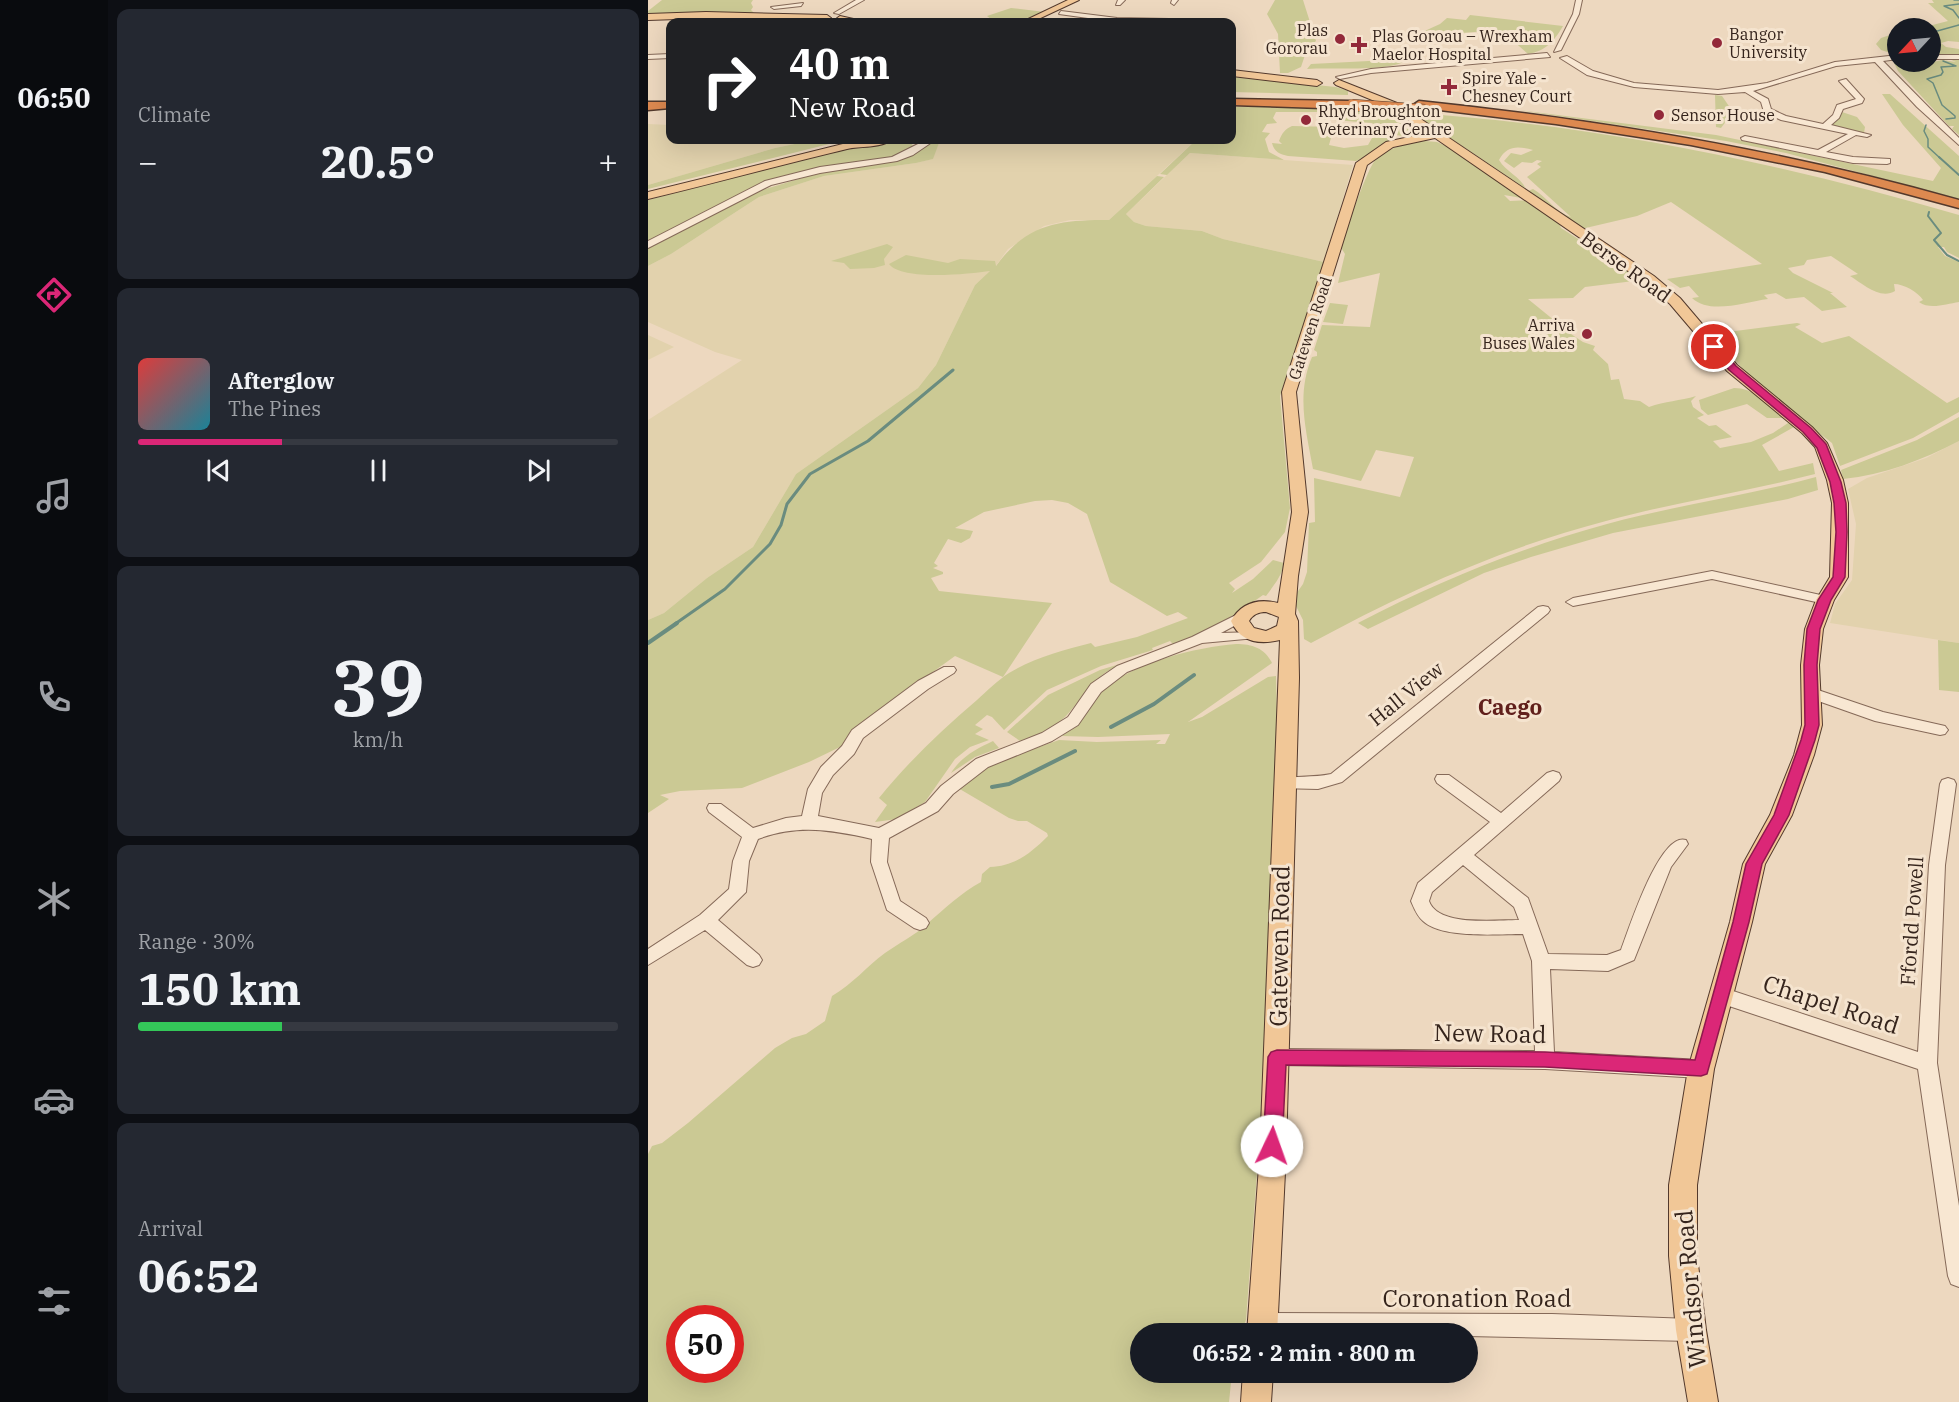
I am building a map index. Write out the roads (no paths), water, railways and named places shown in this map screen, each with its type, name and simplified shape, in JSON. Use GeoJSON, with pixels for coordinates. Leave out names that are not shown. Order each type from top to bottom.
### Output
{"type":"FeatureCollection","features":[{"type":"Feature","properties":{"kind":"highway"},"geometry":{"type":"LineString","coordinates":[[1236,100],[1284,98],[1350,102],[1598,124],[1711,143],[1866,178],[1959,204]]}},
{"type":"Feature","properties":{"kind":"highway"},"geometry":{"type":"LineString","coordinates":[[1236,100],[1350,102]]}},
{"type":"Feature","properties":{"kind":"highway"},"geometry":{"type":"LineString","coordinates":[[648,106],[666,105]]}},
{"type":"Feature","properties":{"kind":"highway"},"geometry":{"type":"LineString","coordinates":[[1422,107],[1554,123],[1685,144],[1826,174],[1959,210]]}},
{"type":"Feature","properties":{"kind":"highway"},"geometry":{"type":"LineString","coordinates":[[648,112],[666,112]]}},
{"type":"Feature","properties":{"kind":"main road"},"geometry":{"type":"LineString","coordinates":[[1049,18],[1075,0]]}},
{"type":"Feature","properties":{"kind":"main road"},"geometry":{"type":"LineString","coordinates":[[1040,18],[1085,0]]}},
{"type":"Feature","properties":{"kind":"main road"},"geometry":{"type":"LineString","coordinates":[[797,16],[803,18]]}},
{"type":"Feature","properties":{"kind":"main road"},"geometry":{"type":"LineString","coordinates":[[648,17],[797,16],[827,18]]}},
{"type":"Feature","properties":{"kind":"main road","name":"Berse Road"},"geometry":{"type":"LineString","coordinates":[[1236,74],[1285,80],[1327,80],[1393,105],[1649,279],[1675,301],[1732,368],[1807,430],[1822,447],[1832,470],[1840,503],[1842,532],[1839,577],[1825,600],[1814,629],[1810,665],[1812,725],[1804,755],[1781,815],[1754,864],[1741,922],[1701,1068]]}},
{"type":"Feature","properties":{"kind":"main road","name":"Gatewen Road"},"geometry":{"type":"LineString","coordinates":[[1262,1323],[1277,1057],[1284,784],[1291,667],[1288,617],[1289,576],[1300,512],[1289,392],[1362,163],[1390,144],[1435,135]]}},
{"type":"Feature","properties":{"kind":"main road"},"geometry":{"type":"LineString","coordinates":[[648,190],[836,144]]}},
{"type":"Feature","properties":{"kind":"main road"},"geometry":{"type":"LineString","coordinates":[[648,196],[855,144]]}},
{"type":"Feature","properties":{"kind":"main road"},"geometry":{"type":"LineString","coordinates":[[1262,606],[1289,576]]}},
{"type":"Feature","properties":{"kind":"main road"},"geometry":{"type":"LineString","coordinates":[[1255,636],[1280,634],[1288,626],[1288,617],[1276,608],[1262,606],[1250,609],[1242,616],[1241,627],[1255,636],[1279,646],[1287,656],[1291,667]]}},
{"type":"Feature","properties":{"kind":"main road","name":"Windsor Road"},"geometry":{"type":"LineString","coordinates":[[1701,1068],[1683,1185],[1683,1256],[1702,1402]]}},
{"type":"Feature","properties":{"kind":"main road"},"geometry":{"type":"LineString","coordinates":[[1256,1402],[1257,1383]]}},
{"type":"Feature","properties":{"kind":"street"},"geometry":{"type":"LineString","coordinates":[[841,18],[860,0],[867,1]]}},
{"type":"Feature","properties":{"kind":"street"},"geometry":{"type":"LineString","coordinates":[[1557,50],[1576,14],[1579,0]]}},
{"type":"Feature","properties":{"kind":"street"},"geometry":{"type":"LineString","coordinates":[[774,7],[802,3]]}},
{"type":"Feature","properties":{"kind":"street"},"geometry":{"type":"LineString","coordinates":[[1221,18],[1222,11]]}},
{"type":"Feature","properties":{"kind":"street"},"geometry":{"type":"LineString","coordinates":[[1057,13],[1109,18]]}},
{"type":"Feature","properties":{"kind":"street"},"geometry":{"type":"LineString","coordinates":[[1547,55],[1547,51],[1557,50],[1572,53],[1572,56],[1564,58]]}},
{"type":"Feature","properties":{"kind":"street"},"geometry":{"type":"LineString","coordinates":[[1327,80],[1371,71],[1547,55],[1564,58],[1590,73],[1634,86],[1706,91],[1746,90],[1835,64],[1887,58]]}},
{"type":"Feature","properties":{"kind":"street"},"geometry":{"type":"LineString","coordinates":[[648,57],[666,56]]}},
{"type":"Feature","properties":{"kind":"street"},"geometry":{"type":"LineString","coordinates":[[1877,59],[1959,143]]}},
{"type":"Feature","properties":{"kind":"street"},"geometry":{"type":"LineString","coordinates":[[1825,126],[1836,116],[1840,107],[1860,99],[1842,83]]}},
{"type":"Feature","properties":{"kind":"street"},"geometry":{"type":"LineString","coordinates":[[1746,90],[1765,101],[1767,110],[1772,114],[1867,135]]}},
{"type":"Feature","properties":{"kind":"street"},"geometry":{"type":"LineString","coordinates":[[1821,152],[1826,147],[1846,140],[1854,132]]}},
{"type":"Feature","properties":{"kind":"street"},"geometry":{"type":"LineString","coordinates":[[1745,138],[1760,139],[1853,160],[1874,163],[1887,161]]}},
{"type":"Feature","properties":{"kind":"street"},"geometry":{"type":"LineString","coordinates":[[648,245],[768,183],[820,170],[894,159],[910,153],[914,144]]}},
{"type":"Feature","properties":{"kind":"street"},"geometry":{"type":"LineString","coordinates":[[1573,602],[1712,575],[1825,600]]}},
{"type":"Feature","properties":{"kind":"street","name":"Hall View"},"geometry":{"type":"LineString","coordinates":[[1284,784],[1318,783],[1336,778],[1543,610]]}},
{"type":"Feature","properties":{"kind":"street"},"geometry":{"type":"LineString","coordinates":[[648,958],[706,920],[737,892],[741,861],[751,835],[772,826],[809,820],[881,835],[932,807],[947,790],[982,763],[1047,737],[1073,721],[1096,688],[1122,669],[1197,640],[1242,616]]}},
{"type":"Feature","properties":{"kind":"street"},"geometry":{"type":"LineString","coordinates":[[1197,640],[1255,636]]}},
{"type":"Feature","properties":{"kind":"street"},"geometry":{"type":"LineString","coordinates":[[809,820],[814,793],[827,771],[848,750],[857,734],[922,685],[949,670]]}},
{"type":"Feature","properties":{"kind":"street"},"geometry":{"type":"LineString","coordinates":[[1812,693],[1880,717],[1940,730]]}},
{"type":"Feature","properties":{"kind":"street"},"geometry":{"type":"LineString","coordinates":[[1529,927],[1452,924],[1436,921],[1425,914],[1420,901],[1424,888],[1553,777]]}},
{"type":"Feature","properties":{"kind":"street"},"geometry":{"type":"LineString","coordinates":[[1443,779],[1502,822]]}},
{"type":"Feature","properties":{"kind":"street","name":"Ffordd Powell"},"geometry":{"type":"LineString","coordinates":[[1948,784],[1937,865],[1927,1063],[1959,1276]]}},
{"type":"Feature","properties":{"kind":"street"},"geometry":{"type":"LineString","coordinates":[[716,808],[751,835]]}},
{"type":"Feature","properties":{"kind":"street"},"geometry":{"type":"LineString","coordinates":[[881,835],[879,862],[893,905],[920,923]]}},
{"type":"Feature","properties":{"kind":"street"},"geometry":{"type":"LineString","coordinates":[[1540,961],[1608,963],[1628,955],[1664,864],[1680,844]]}},
{"type":"Feature","properties":{"kind":"street"},"geometry":{"type":"LineString","coordinates":[[1463,855],[1522,903],[1540,961],[1545,1059]]}},
{"type":"Feature","properties":{"kind":"street"},"geometry":{"type":"LineString","coordinates":[[706,920],[753,960]]}},
{"type":"Feature","properties":{"kind":"street","name":"Chapel Road"},"geometry":{"type":"LineString","coordinates":[[1720,995],[1927,1063]]}},
{"type":"Feature","properties":{"kind":"street","name":"New Road"},"geometry":{"type":"LineString","coordinates":[[1277,1057],[1545,1059],[1701,1068]]}},
{"type":"Feature","properties":{"kind":"street","name":"Coronation Road"},"geometry":{"type":"LineString","coordinates":[[1478,1326],[1552,1325],[1691,1330]]}},
{"type":"Feature","properties":{"kind":"waterway"},"geometry":{"type":"LineString","coordinates":[[1954,0],[1959,0]]}},
{"type":"Feature","properties":{"kind":"waterway"},"geometry":{"type":"LineString","coordinates":[[1959,4],[1944,6],[1953,10],[1959,18]]}},
{"type":"Feature","properties":{"kind":"waterway"},"geometry":{"type":"LineString","coordinates":[[1941,30],[1959,25]]}},
{"type":"Feature","properties":{"kind":"waterway"},"geometry":{"type":"LineString","coordinates":[[1943,61],[1956,66],[1941,67],[1943,72],[1941,75],[1927,79],[1933,83],[1942,105],[1955,116],[1955,118],[1946,119]]}},
{"type":"Feature","properties":{"kind":"waterway"},"geometry":{"type":"LineString","coordinates":[[1926,125],[1924,131],[1928,139],[1928,147],[1940,158]]}},
{"type":"Feature","properties":{"kind":"waterway"},"geometry":{"type":"LineString","coordinates":[[1939,157],[1959,175]]}},
{"type":"Feature","properties":{"kind":"waterway"},"geometry":{"type":"LineString","coordinates":[[1929,212],[1928,216],[1941,233],[1934,240],[1947,255],[1959,261]]}},
{"type":"Feature","properties":{"kind":"waterway"},"geometry":{"type":"LineString","coordinates":[[675,624],[725,589],[770,544],[781,525],[787,504],[810,474],[868,441],[953,370]]}},
{"type":"Feature","properties":{"kind":"waterway"},"geometry":{"type":"LineString","coordinates":[[648,643],[677,623]]}},
{"type":"Feature","properties":{"kind":"waterway"},"geometry":{"type":"LineString","coordinates":[[1111,727],[1154,704],[1194,675]]}},
{"type":"Feature","properties":{"kind":"waterway"},"geometry":{"type":"LineString","coordinates":[[992,787],[1009,784],[1075,751]]}},
{"type":"Feature","properties":{"kind":"place","name":"Plas Gororau"},"geometry":{"type":"Point","coordinates":[1340,39]}},
{"type":"Feature","properties":{"kind":"place","name":"Bangor University"},"geometry":{"type":"Point","coordinates":[1717,43]}},
{"type":"Feature","properties":{"kind":"place","name":"Plas Goroau – Wrexham Maelor Hospital"},"geometry":{"type":"Point","coordinates":[1359,45]}},
{"type":"Feature","properties":{"kind":"place","name":"Spire Yale - Chesney Court"},"geometry":{"type":"Point","coordinates":[1449,87]}},
{"type":"Feature","properties":{"kind":"place","name":"Sensor House"},"geometry":{"type":"Point","coordinates":[1659,115]}},
{"type":"Feature","properties":{"kind":"place","name":"Rhyd Broughton Veterinary Centre"},"geometry":{"type":"Point","coordinates":[1306,120]}},
{"type":"Feature","properties":{"kind":"place","name":"Arriva Buses Wales"},"geometry":{"type":"Point","coordinates":[1587,334]}},
{"type":"Feature","properties":{"kind":"district","name":"Caego"},"geometry":{"type":"Point","coordinates":[1510,707]}}]}
